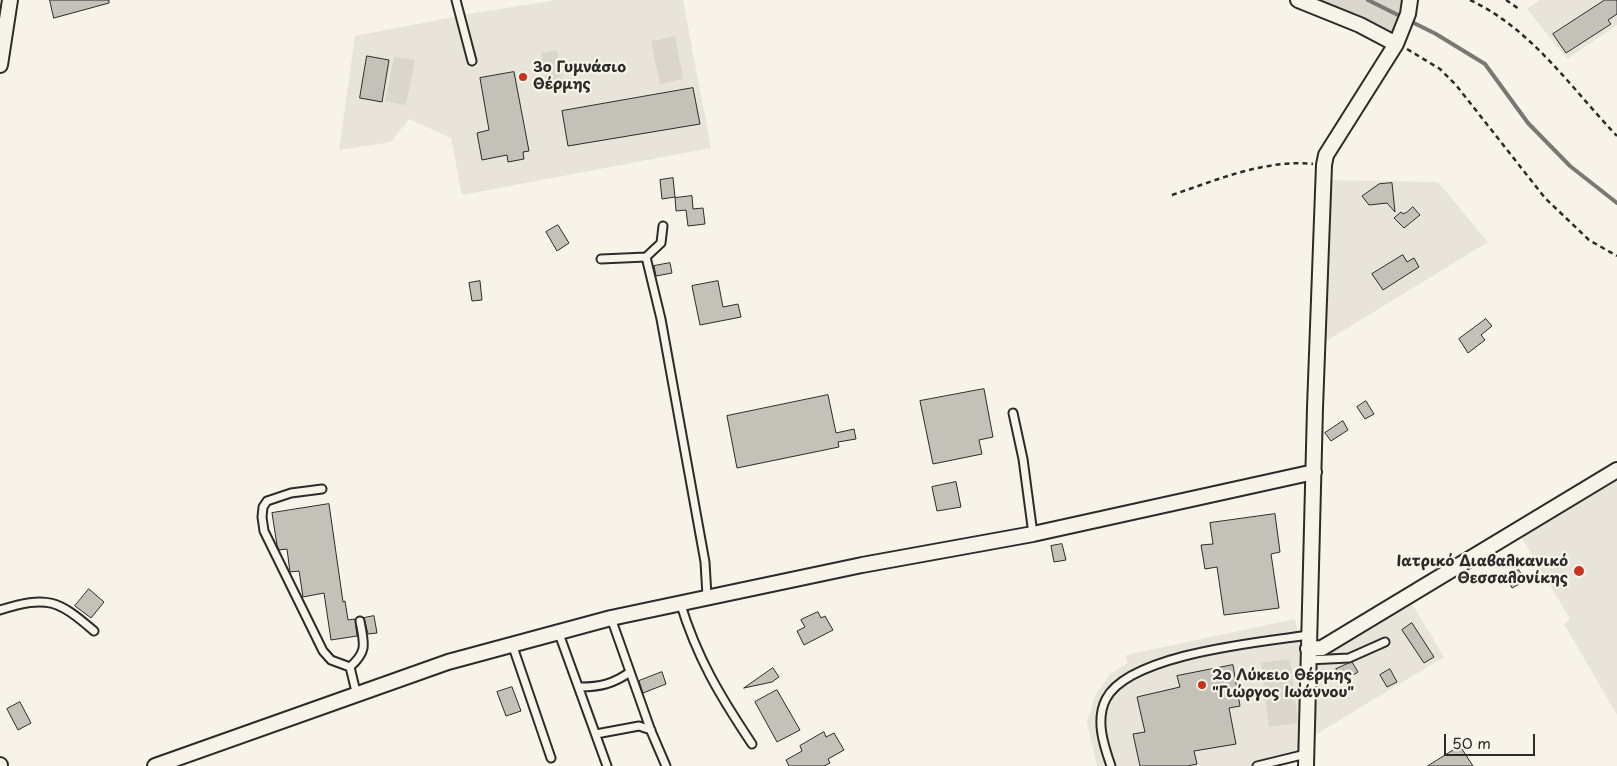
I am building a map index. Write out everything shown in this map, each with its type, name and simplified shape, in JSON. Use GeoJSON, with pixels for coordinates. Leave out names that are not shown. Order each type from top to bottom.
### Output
{"type":"FeatureCollection","features":[{"type":"Feature","properties":{"kind":"street"},"geometry":{"type":"LineString","coordinates":[[0,65],[10,0]]}},
{"type":"Feature","properties":{"kind":"street"},"geometry":{"type":"LineString","coordinates":[[1298,0],[1360,25],[1396,44]]}},
{"type":"Feature","properties":{"kind":"street"},"geometry":{"type":"LineString","coordinates":[[1306,760],[1324,165],[1326,155],[1396,44],[1404,28],[1410,0]]}},
{"type":"Feature","properties":{"kind":"street"},"geometry":{"type":"LineString","coordinates":[[1308,655],[1617,470]]}},
{"type":"Feature","properties":{"kind":"street"},"geometry":{"type":"LineString","coordinates":[[155,766],[357,696],[448,662],[557,631],[707,596],[1033,534],[1314,472]]}},
{"type":"Feature","properties":{"kind":"lane"},"geometry":{"type":"LineString","coordinates":[[456,0],[472,61]]}},
{"type":"Feature","properties":{"kind":"lane"},"geometry":{"type":"LineString","coordinates":[[601,259],[646,257],[661,242],[663,226]]}},
{"type":"Feature","properties":{"kind":"lane"},"geometry":{"type":"LineString","coordinates":[[646,257],[660,319],[705,562],[707,596]]}},
{"type":"Feature","properties":{"kind":"lane"},"geometry":{"type":"LineString","coordinates":[[1013,413],[1023,459],[1033,534]]}},
{"type":"Feature","properties":{"kind":"lane"},"geometry":{"type":"LineString","coordinates":[[322,489],[290,493],[267,501],[263,507],[264,532],[323,652],[331,660],[350,667]]}},
{"type":"Feature","properties":{"kind":"lane"},"geometry":{"type":"LineString","coordinates":[[0,610],[35,602],[57,603],[68,608],[94,631]]}},
{"type":"Feature","properties":{"kind":"lane"},"geometry":{"type":"LineString","coordinates":[[680,602],[702,662],[717,691],[752,744]]}},
{"type":"Feature","properties":{"kind":"lane"},"geometry":{"type":"LineString","coordinates":[[610,618],[651,731],[666,766]]}},
{"type":"Feature","properties":{"kind":"lane"},"geometry":{"type":"LineString","coordinates":[[350,667],[364,652],[360,622]]}},
{"type":"Feature","properties":{"kind":"lane"},"geometry":{"type":"LineString","coordinates":[[557,631],[580,687],[607,766]]}},
{"type":"Feature","properties":{"kind":"lane"},"geometry":{"type":"LineString","coordinates":[[1111,766],[1105,750],[1100,717],[1106,699],[1117,685],[1164,661],[1309,635]]}},
{"type":"Feature","properties":{"kind":"lane"},"geometry":{"type":"LineString","coordinates":[[1308,655],[1349,658],[1385,642]]}},
{"type":"Feature","properties":{"kind":"lane"},"geometry":{"type":"LineString","coordinates":[[511,643],[551,758]]}},
{"type":"Feature","properties":{"kind":"lane"},"geometry":{"type":"LineString","coordinates":[[350,667],[357,696]]}},
{"type":"Feature","properties":{"kind":"lane"},"geometry":{"type":"LineString","coordinates":[[580,687],[602,686],[614,682],[630,672]]}},
{"type":"Feature","properties":{"kind":"lane"},"geometry":{"type":"LineString","coordinates":[[596,734],[639,726],[651,731]]}},
{"type":"Feature","properties":{"kind":"lane"},"geometry":{"type":"LineString","coordinates":[[1257,766],[1306,760]]}},
{"type":"Feature","properties":{"kind":"path"},"geometry":{"type":"LineString","coordinates":[[1470,0],[1498,16],[1524,35],[1617,136]]}},
{"type":"Feature","properties":{"kind":"path"},"geometry":{"type":"LineString","coordinates":[[1506,0],[1519,9]]}},
{"type":"Feature","properties":{"kind":"path"},"geometry":{"type":"LineString","coordinates":[[1396,44],[1440,69],[1475,108],[1545,198],[1589,240],[1617,256]]}},
{"type":"Feature","properties":{"kind":"path"},"geometry":{"type":"LineString","coordinates":[[1172,195],[1225,177],[1280,163],[1324,165]]}},
{"type":"Feature","properties":{"kind":"shaded area","name":"3ο Γυμνάσιο Θέρμης"},"geometry":{"type":"Polygon","coordinates":[[[556,0],[683,0],[711,148],[462,195],[451,138],[409,119],[391,142],[339,150],[355,36],[469,14],[556,0]]]}},
{"type":"Feature","properties":{"kind":"shaded area"},"geometry":{"type":"Polygon","coordinates":[[[1315,0],[1403,0],[1397,23],[1390,35],[1315,0]]]}},
{"type":"Feature","properties":{"kind":"shaded area"},"geometry":{"type":"Polygon","coordinates":[[[1539,0],[1617,0],[1617,25],[1567,59],[1527,9],[1539,0]]]}},
{"type":"Feature","properties":{"kind":"shaded area"},"geometry":{"type":"Polygon","coordinates":[[[675,36],[683,79],[660,84],[651,41],[675,36]]]}},
{"type":"Feature","properties":{"kind":"shaded area"},"geometry":{"type":"Polygon","coordinates":[[[557,50],[563,85],[547,88],[541,53],[557,50]]]}},
{"type":"Feature","properties":{"kind":"shaded area"},"geometry":{"type":"Polygon","coordinates":[[[394,57],[415,60],[406,105],[385,101],[394,57]]]}},
{"type":"Feature","properties":{"kind":"shaded area"},"geometry":{"type":"Polygon","coordinates":[[[1327,180],[1438,182],[1488,242],[1323,343],[1327,180]]]}},
{"type":"Feature","properties":{"kind":"shaded area","name":"Ιατρικό Διαβαλκανικό Θεσσαλονίκης"},"geometry":{"type":"Polygon","coordinates":[[[1617,475],[1617,715],[1564,624],[1570,619],[1520,535],[1617,475]]]}},
{"type":"Feature","properties":{"kind":"shaded area"},"geometry":{"type":"Polygon","coordinates":[[[1409,599],[1444,657],[1310,738],[1313,656],[1409,599]]]}},
{"type":"Feature","properties":{"kind":"shaded area","name":"2ο Λύκειο Θέρμης \"Γιώργος Ιωάννου\""},"geometry":{"type":"Polygon","coordinates":[[[1295,619],[1303,651],[1298,761],[1282,766],[1097,766],[1087,722],[1095,696],[1110,674],[1128,663],[1126,655],[1295,619]]]}},
{"type":"Feature","properties":{"kind":"shaded area"},"geometry":{"type":"Polygon","coordinates":[[[1290,659],[1298,723],[1269,727],[1261,663],[1290,659]]]}},
{"type":"Feature","properties":{"kind":"building"},"geometry":{"type":"Polygon","coordinates":[[[50,0],[109,0],[109,3],[54,18],[50,0]]]}},
{"type":"Feature","properties":{"kind":"building"},"geometry":{"type":"Polygon","coordinates":[[[1605,0],[1617,0],[1617,14],[1608,20],[1611,24],[1566,53],[1553,34],[1605,0]]]}},
{"type":"Feature","properties":{"kind":"building"},"geometry":{"type":"Polygon","coordinates":[[[367,56],[389,60],[382,102],[360,98],[367,56]]]}},
{"type":"Feature","properties":{"kind":"building"},"geometry":{"type":"Polygon","coordinates":[[[514,72],[529,151],[523,152],[524,159],[508,162],[507,155],[482,160],[477,133],[489,130],[480,78],[514,72]]]}},
{"type":"Feature","properties":{"kind":"building"},"geometry":{"type":"Polygon","coordinates":[[[693,88],[700,124],[568,146],[562,111],[693,88]]]}},
{"type":"Feature","properties":{"kind":"building"},"geometry":{"type":"Polygon","coordinates":[[[673,178],[675,197],[662,199],[660,180],[673,178]]]}},
{"type":"Feature","properties":{"kind":"building"},"geometry":{"type":"Polygon","coordinates":[[[1392,183],[1395,212],[1387,203],[1369,205],[1362,196],[1379,184],[1392,183]]]}},
{"type":"Feature","properties":{"kind":"building"},"geometry":{"type":"Polygon","coordinates":[[[692,196],[693,209],[703,208],[705,224],[688,226],[686,210],[676,211],[675,198],[692,196]]]}},
{"type":"Feature","properties":{"kind":"building"},"geometry":{"type":"Polygon","coordinates":[[[1413,207],[1420,215],[1404,228],[1394,218],[1401,212],[1403,214],[1413,207]]]}},
{"type":"Feature","properties":{"kind":"building"},"geometry":{"type":"Polygon","coordinates":[[[558,225],[569,243],[557,251],[546,232],[558,225]]]}},
{"type":"Feature","properties":{"kind":"building"},"geometry":{"type":"Polygon","coordinates":[[[1403,255],[1407,262],[1414,258],[1419,267],[1383,290],[1372,274],[1403,255]]]}},
{"type":"Feature","properties":{"kind":"building"},"geometry":{"type":"Polygon","coordinates":[[[670,263],[672,273],[656,276],[654,266],[670,263]]]}},
{"type":"Feature","properties":{"kind":"building"},"geometry":{"type":"Polygon","coordinates":[[[480,281],[482,300],[472,301],[469,283],[480,281]]]}},
{"type":"Feature","properties":{"kind":"building"},"geometry":{"type":"Polygon","coordinates":[[[718,281],[723,307],[738,304],[741,317],[700,325],[692,286],[718,281]]]}},
{"type":"Feature","properties":{"kind":"building"},"geometry":{"type":"Polygon","coordinates":[[[1486,319],[1492,326],[1481,335],[1485,340],[1468,353],[1459,339],[1486,319]]]}},
{"type":"Feature","properties":{"kind":"building"},"geometry":{"type":"Polygon","coordinates":[[[984,389],[993,437],[979,440],[982,454],[933,464],[920,401],[984,389]]]}},
{"type":"Feature","properties":{"kind":"building"},"geometry":{"type":"Polygon","coordinates":[[[828,395],[836,433],[854,429],[856,439],[838,442],[839,447],[737,468],[727,416],[828,395]]]}},
{"type":"Feature","properties":{"kind":"building"},"geometry":{"type":"Polygon","coordinates":[[[1366,401],[1374,414],[1365,419],[1357,407],[1366,401]]]}},
{"type":"Feature","properties":{"kind":"building"},"geometry":{"type":"Polygon","coordinates":[[[1343,421],[1348,430],[1331,441],[1325,433],[1343,421]]]}},
{"type":"Feature","properties":{"kind":"building"},"geometry":{"type":"Polygon","coordinates":[[[956,482],[961,507],[937,511],[932,487],[956,482]]]}},
{"type":"Feature","properties":{"kind":"building"},"geometry":{"type":"Polygon","coordinates":[[[329,504],[343,602],[345,601],[348,620],[355,619],[357,636],[331,640],[324,593],[303,597],[299,571],[290,572],[287,549],[279,550],[277,545],[272,513],[329,504]]]}},
{"type":"Feature","properties":{"kind":"building"},"geometry":{"type":"Polygon","coordinates":[[[1275,514],[1280,552],[1271,554],[1279,608],[1224,615],[1217,567],[1205,569],[1201,545],[1213,544],[1210,523],[1275,514]]]}},
{"type":"Feature","properties":{"kind":"building"},"geometry":{"type":"Polygon","coordinates":[[[1062,544],[1066,560],[1054,562],[1051,546],[1062,544]]]}},
{"type":"Feature","properties":{"kind":"building"},"geometry":{"type":"Polygon","coordinates":[[[1519,570],[1525,581],[1512,588],[1506,577],[1519,570]]]}},
{"type":"Feature","properties":{"kind":"building"},"geometry":{"type":"Polygon","coordinates":[[[89,589],[104,602],[91,618],[75,606],[89,589]]]}},
{"type":"Feature","properties":{"kind":"building"},"geometry":{"type":"Polygon","coordinates":[[[818,612],[821,618],[825,616],[833,630],[804,645],[797,631],[805,627],[801,620],[818,612]]]}},
{"type":"Feature","properties":{"kind":"building"},"geometry":{"type":"Polygon","coordinates":[[[374,616],[377,633],[368,634],[364,618],[374,616]]]}},
{"type":"Feature","properties":{"kind":"building"},"geometry":{"type":"Polygon","coordinates":[[[1412,623],[1434,657],[1424,663],[1402,630],[1412,623]]]}},
{"type":"Feature","properties":{"kind":"building"},"geometry":{"type":"Polygon","coordinates":[[[1352,662],[1358,672],[1343,681],[1336,669],[1352,662]]]}},
{"type":"Feature","properties":{"kind":"building"},"geometry":{"type":"Polygon","coordinates":[[[1233,665],[1240,706],[1229,708],[1236,744],[1194,751],[1197,764],[1187,766],[1140,766],[1133,734],[1145,732],[1137,697],[1180,687],[1177,676],[1233,665]]]}},
{"type":"Feature","properties":{"kind":"building"},"geometry":{"type":"Polygon","coordinates":[[[773,668],[779,677],[772,682],[744,688],[773,668]]]}},
{"type":"Feature","properties":{"kind":"building"},"geometry":{"type":"Polygon","coordinates":[[[1390,669],[1397,682],[1387,687],[1380,675],[1390,669]]]}},
{"type":"Feature","properties":{"kind":"building"},"geometry":{"type":"Polygon","coordinates":[[[662,672],[666,684],[643,693],[639,681],[662,672]]]}},
{"type":"Feature","properties":{"kind":"building"},"geometry":{"type":"Polygon","coordinates":[[[512,687],[521,711],[506,716],[497,692],[512,687]]]}},
{"type":"Feature","properties":{"kind":"building"},"geometry":{"type":"Polygon","coordinates":[[[777,690],[800,730],[777,742],[755,702],[777,690]]]}},
{"type":"Feature","properties":{"kind":"building"},"geometry":{"type":"Polygon","coordinates":[[[20,702],[31,723],[18,730],[7,709],[20,702]]]}},
{"type":"Feature","properties":{"kind":"building"},"geometry":{"type":"Polygon","coordinates":[[[824,732],[826,737],[834,733],[844,750],[828,759],[830,763],[824,766],[789,766],[786,760],[802,751],[800,746],[824,732]]]}},
{"type":"Feature","properties":{"kind":"building"},"geometry":{"type":"Polygon","coordinates":[[[1460,746],[1473,766],[1428,766],[1460,746]]]}},
{"type":"Feature","properties":{"kind":"waterway"},"geometry":{"type":"LineString","coordinates":[[1368,0],[1436,34],[1485,64],[1528,123],[1570,166],[1617,203]]}},
{"type":"Feature","properties":{"kind":"place","name":"3ο Γυμνάσιο Θέρμης"},"geometry":{"type":"Point","coordinates":[523,77]}},
{"type":"Feature","properties":{"kind":"place","name":"Ιατρικό Διαβαλκανικό Θεσσαλονίκης"},"geometry":{"type":"Point","coordinates":[1579,571]}},
{"type":"Feature","properties":{"kind":"place","name":"2ο Λύκειο Θέρμης \"Γιώργος Ιωάννου\""},"geometry":{"type":"Point","coordinates":[1202,685]}}]}
